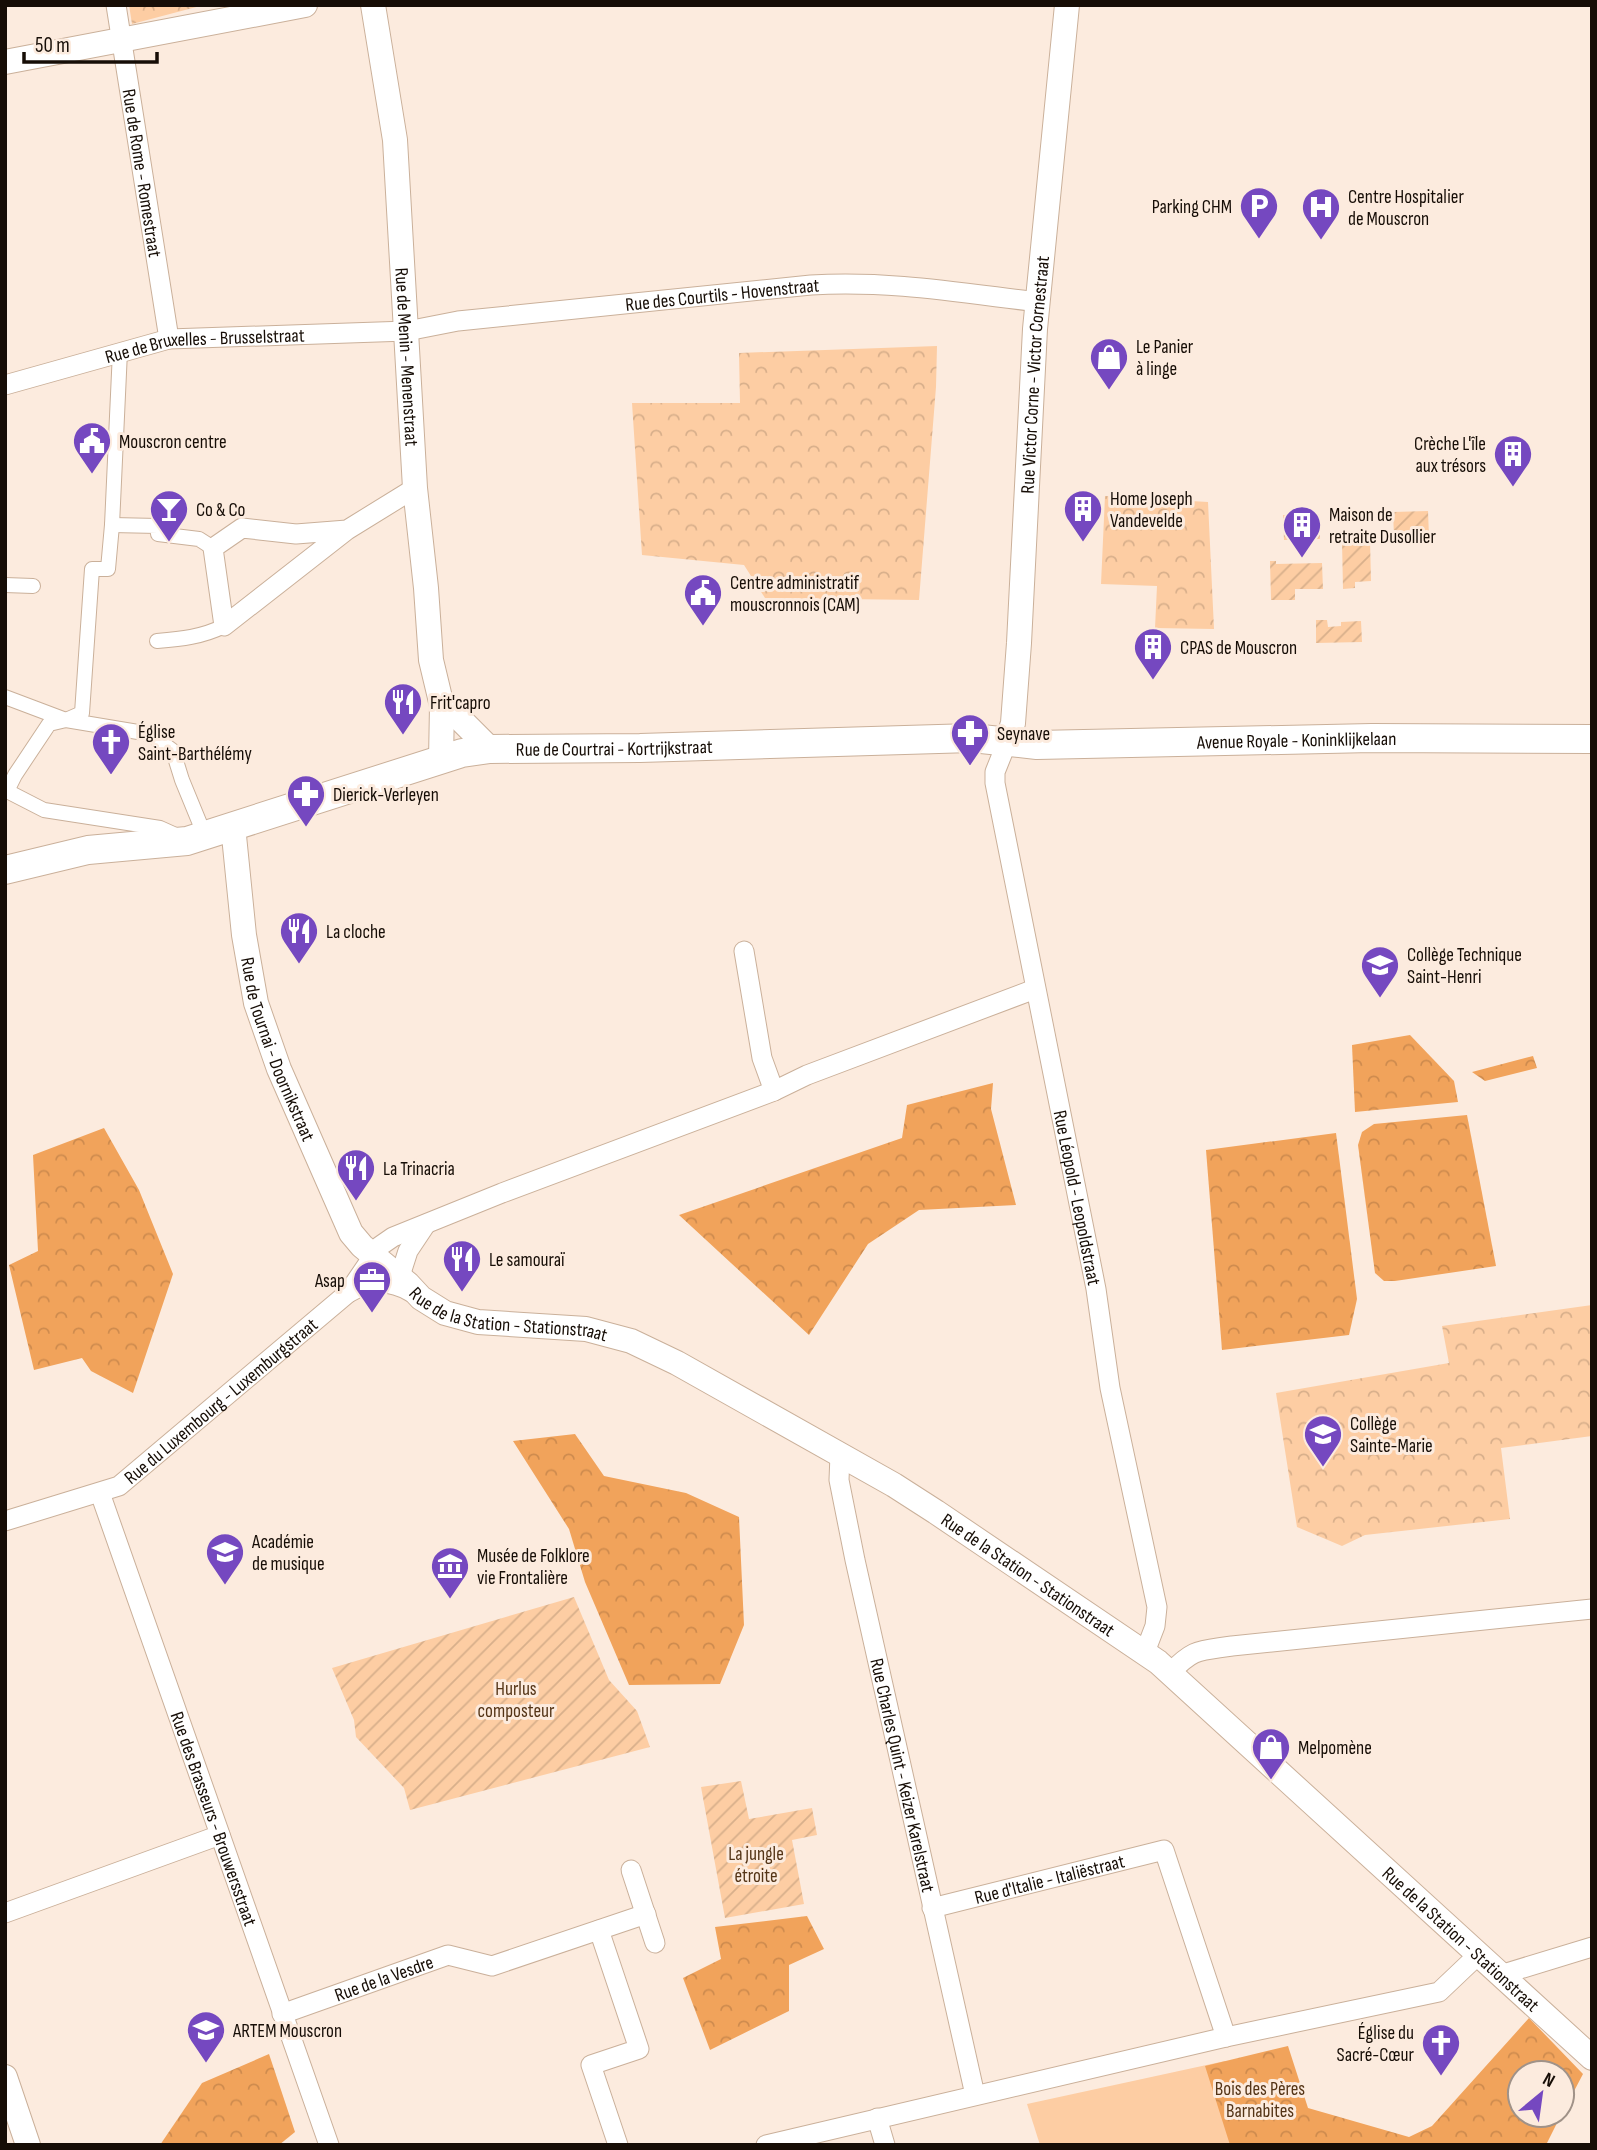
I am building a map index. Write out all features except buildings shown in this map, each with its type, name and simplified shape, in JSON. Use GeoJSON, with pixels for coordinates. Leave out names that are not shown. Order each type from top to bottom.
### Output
{"type":"FeatureCollection","features":[{"type":"Feature","properties":{"kind":"main road","name":"Rue de Courtrai - Kortrijkstraat"},"geometry":{"type":"LineString","coordinates":[[5,870],[88,850],[196,838],[451,757],[491,750],[972,738],[1007,741]]}},
{"type":"Feature","properties":{"kind":"main road","name":"Avenue Royale - Koninklijkelaan"},"geometry":{"type":"LineString","coordinates":[[1007,741],[1037,745],[1372,738],[1590,738]]}},
{"type":"Feature","properties":{"kind":"street","name":"Rue de Rome - Romestraat"},"geometry":{"type":"LineString","coordinates":[[116,5],[169,339]]}},
{"type":"Feature","properties":{"kind":"street"},"geometry":{"type":"LineString","coordinates":[[5,62],[305,5]]}},
{"type":"Feature","properties":{"kind":"street","name":"Rue de Menin - Menenstraat"},"geometry":{"type":"LineString","coordinates":[[373,5],[395,140],[415,488],[431,660],[451,757]]}},
{"type":"Feature","properties":{"kind":"street","name":"Rue Victor Corne - Victor Cornestraat"},"geometry":{"type":"LineString","coordinates":[[1007,741],[1013,723],[1019,643],[1038,302],[1067,5]]}},
{"type":"Feature","properties":{"kind":"street","name":"Rue des Courtils - Hovenstraat"},"geometry":{"type":"LineString","coordinates":[[407,331],[458,321],[833,283],[887,284],[1038,302]]}},
{"type":"Feature","properties":{"kind":"street","name":"Rue de Bruxelles - Brusselstraat"},"geometry":{"type":"LineString","coordinates":[[5,385],[169,339],[407,331]]}},
{"type":"Feature","properties":{"kind":"street"},"geometry":{"type":"LineString","coordinates":[[5,696],[66,720],[150,734],[173,751],[196,838],[160,828],[44,810],[6,790],[49,724],[66,720],[82,713],[92,569],[107,569],[112,525],[120,351]]}},
{"type":"Feature","properties":{"kind":"street"},"geometry":{"type":"LineString","coordinates":[[157,641],[190,638],[217,630],[347,530],[415,488]]}},
{"type":"Feature","properties":{"kind":"street"},"geometry":{"type":"LineString","coordinates":[[112,525],[158,526],[158,534],[199,539],[213,548]]}},
{"type":"Feature","properties":{"kind":"street"},"geometry":{"type":"LineString","coordinates":[[213,548],[242,528],[296,534],[347,530]]}},
{"type":"Feature","properties":{"kind":"street"},"geometry":{"type":"LineString","coordinates":[[213,548],[217,630]]}},
{"type":"Feature","properties":{"kind":"street"},"geometry":{"type":"LineString","coordinates":[[5,585],[33,586]]}},
{"type":"Feature","properties":{"kind":"street"},"geometry":{"type":"LineString","coordinates":[[442,706],[453,712],[491,750]]}},
{"type":"Feature","properties":{"kind":"street","name":"Rue Léopold - Leopoldstraat"},"geometry":{"type":"LineString","coordinates":[[1007,741],[995,772],[995,783],[1096,1289],[1110,1388],[1157,1607],[1155,1626],[1145,1653]]}},
{"type":"Feature","properties":{"kind":"street","name":"Rue de Tournai - Doornikstraat"},"geometry":{"type":"LineString","coordinates":[[233,826],[246,956],[263,1027],[351,1233],[373,1256]]}},
{"type":"Feature","properties":{"kind":"street"},"geometry":{"type":"LineString","coordinates":[[744,951],[762,1058],[774,1091]]}},
{"type":"Feature","properties":{"kind":"street","name":"Rue du Luxembourg - Luxemburgstraat"},"geometry":{"type":"LineString","coordinates":[[5,1521],[119,1486],[348,1293],[387,1240],[502,1193],[1035,989]]}},
{"type":"Feature","properties":{"kind":"street"},"geometry":{"type":"LineString","coordinates":[[400,1276],[408,1251],[426,1224]]}},
{"type":"Feature","properties":{"kind":"street","name":"Rue de la Station - Stationstraat"},"geometry":{"type":"LineString","coordinates":[[373,1256],[400,1276],[421,1298],[445,1313],[465,1320],[586,1329],[631,1341],[664,1356],[936,1512],[1145,1653],[1170,1673],[1592,2058]]}},
{"type":"Feature","properties":{"kind":"street","name":"Rue du Luxembourg - Luxemburgstraat"},"geometry":{"type":"LineString","coordinates":[[348,1293],[369,1284],[384,1282],[400,1286],[421,1298]]}},
{"type":"Feature","properties":{"kind":"street","name":"Rue Charles Quint - Keizer Karelstraat"},"geometry":{"type":"LineString","coordinates":[[839,1455],[839,1479],[855,1560],[975,2095]]}},
{"type":"Feature","properties":{"kind":"street","name":"Rue des Brasseurs - Brouwersstraat"},"geometry":{"type":"LineString","coordinates":[[100,1493],[329,2145]]}},
{"type":"Feature","properties":{"kind":"street"},"geometry":{"type":"LineString","coordinates":[[1170,1673],[1185,1657],[1195,1652],[1232,1646],[1592,1609]]}},
{"type":"Feature","properties":{"kind":"street"},"geometry":{"type":"LineString","coordinates":[[5,1913],[220,1835]]}},
{"type":"Feature","properties":{"kind":"street","name":"Rue d'Italie - Italiëstraat"},"geometry":{"type":"LineString","coordinates":[[932,1908],[1164,1850],[1226,2037]]}},
{"type":"Feature","properties":{"kind":"street"},"geometry":{"type":"LineString","coordinates":[[631,1870],[655,1942]]}},
{"type":"Feature","properties":{"kind":"street","name":"Rue de la Vesdre"},"geometry":{"type":"LineString","coordinates":[[282,2014],[448,1955],[492,1966],[646,1914]]}},
{"type":"Feature","properties":{"kind":"street"},"geometry":{"type":"LineString","coordinates":[[599,1930],[639,2049],[591,2065],[618,2145]]}},
{"type":"Feature","properties":{"kind":"street"},"geometry":{"type":"LineString","coordinates":[[1500,1975],[1592,1947]]}},
{"type":"Feature","properties":{"kind":"street"},"geometry":{"type":"LineString","coordinates":[[766,2145],[1226,2037],[1439,1992],[1478,1955]]}},
{"type":"Feature","properties":{"kind":"street"},"geometry":{"type":"LineString","coordinates":[[5,2077],[28,2145]]}},
{"type":"Feature","properties":{"kind":"street"},"geometry":{"type":"LineString","coordinates":[[877,2118],[885,2145]]}},
{"type":"Feature","properties":{"kind":"green space"},"geometry":{"type":"Polygon","coordinates":[[[129,5],[204,5],[132,24],[129,5]]]}},
{"type":"Feature","properties":{"kind":"green space"},"geometry":{"type":"Polygon","coordinates":[[[937,346],[919,600],[765,598],[744,565],[642,555],[632,403],[740,403],[739,353],[937,346]]]}},
{"type":"Feature","properties":{"kind":"green space"},"geometry":{"type":"Polygon","coordinates":[[[1105,496],[1208,502],[1214,629],[1155,628],[1157,586],[1101,584],[1105,496]]]}},
{"type":"Feature","properties":{"kind":"green space"},"geometry":{"type":"Polygon","coordinates":[[[1428,511],[1429,537],[1394,537],[1393,512],[1428,511]]]}},
{"type":"Feature","properties":{"kind":"green space"},"geometry":{"type":"Polygon","coordinates":[[[1319,514],[1320,539],[1284,540],[1283,515],[1319,514]]]}},
{"type":"Feature","properties":{"kind":"green space"},"geometry":{"type":"Polygon","coordinates":[[[1370,540],[1371,581],[1355,582],[1355,588],[1343,589],[1342,541],[1370,540]]]}},
{"type":"Feature","properties":{"kind":"green space"},"geometry":{"type":"Polygon","coordinates":[[[1270,561],[1276,561],[1276,564],[1322,563],[1323,589],[1295,589],[1295,600],[1271,600],[1270,561]]]}},
{"type":"Feature","properties":{"kind":"green space"},"geometry":{"type":"Polygon","coordinates":[[[1316,620],[1327,620],[1328,627],[1341,626],[1341,622],[1361,621],[1362,642],[1316,643],[1316,620]]]}},
{"type":"Feature","properties":{"kind":"green space"},"geometry":{"type":"Polygon","coordinates":[[[1410,1035],[1454,1081],[1458,1102],[1355,1112],[1352,1045],[1410,1035]]]}},
{"type":"Feature","properties":{"kind":"green space"},"geometry":{"type":"Polygon","coordinates":[[[1533,1056],[1537,1068],[1485,1081],[1472,1072],[1533,1056]]]}},
{"type":"Feature","properties":{"kind":"green space"},"geometry":{"type":"Polygon","coordinates":[[[993,1083],[991,1109],[1016,1205],[919,1210],[868,1244],[809,1335],[679,1215],[902,1138],[907,1105],[993,1083]]]}},
{"type":"Feature","properties":{"kind":"green space"},"geometry":{"type":"Polygon","coordinates":[[[1467,1115],[1496,1266],[1384,1281],[1375,1273],[1358,1145],[1362,1132],[1374,1124],[1467,1115]]]}},
{"type":"Feature","properties":{"kind":"green space"},"geometry":{"type":"Polygon","coordinates":[[[104,1128],[139,1190],[173,1274],[133,1393],[91,1371],[82,1358],[34,1370],[9,1265],[38,1251],[33,1155],[104,1128]]]}},
{"type":"Feature","properties":{"kind":"green space"},"geometry":{"type":"Polygon","coordinates":[[[1336,1133],[1357,1299],[1349,1335],[1222,1350],[1206,1150],[1336,1133]]]}},
{"type":"Feature","properties":{"kind":"green space"},"geometry":{"type":"Polygon","coordinates":[[[1592,1305],[1592,1436],[1501,1448],[1510,1519],[1365,1535],[1342,1546],[1297,1527],[1276,1393],[1449,1363],[1442,1326],[1592,1305]]]}},
{"type":"Feature","properties":{"kind":"green space"},"geometry":{"type":"Polygon","coordinates":[[[575,1434],[604,1476],[686,1493],[739,1517],[744,1625],[720,1684],[629,1685],[585,1582],[569,1529],[513,1441],[575,1434]]]}},
{"type":"Feature","properties":{"kind":"green space","name":"Hurlus composteur"},"geometry":{"type":"Polygon","coordinates":[[[574,1597],[609,1680],[637,1711],[650,1747],[410,1810],[404,1788],[356,1737],[354,1720],[332,1668],[574,1597]]]}},
{"type":"Feature","properties":{"kind":"green space","name":"La jungle étroite"},"geometry":{"type":"Polygon","coordinates":[[[741,1781],[749,1819],[812,1808],[817,1835],[792,1840],[804,1904],[725,1918],[701,1787],[741,1781]]]}},
{"type":"Feature","properties":{"kind":"green space"},"geometry":{"type":"Polygon","coordinates":[[[807,1916],[824,1949],[789,1965],[789,2011],[710,2050],[683,1978],[721,1959],[715,1927],[807,1916]]]}},
{"type":"Feature","properties":{"kind":"green space","name":"Bois des Pères Barnabites"},"geometry":{"type":"Polygon","coordinates":[[[1529,2018],[1569,2059],[1506,2059],[1506,2129],[1554,2129],[1546,2145],[1230,2145],[1205,2066],[1288,2046],[1308,2108],[1409,2137],[1432,2126],[1529,2018]]]}},
{"type":"Feature","properties":{"kind":"green space"},"geometry":{"type":"Polygon","coordinates":[[[269,2054],[295,2132],[279,2145],[160,2145],[202,2083],[269,2054]]]}},
{"type":"Feature","properties":{"kind":"green space"},"geometry":{"type":"Polygon","coordinates":[[[1225,2061],[1245,2145],[1040,2145],[1027,2104],[1225,2061]]]}},
{"type":"Feature","properties":{"kind":"green space","name":"Bois des Pères Barnabites"},"geometry":{"type":"Polygon","coordinates":[[[1576,2067],[1583,2074],[1576,2087],[1576,2067]]]}},
{"type":"Feature","properties":{"kind":"place","name":"Parking CHM"},"geometry":{"type":"Point","coordinates":[1259,240]}},
{"type":"Feature","properties":{"kind":"place","name":"Centre Hospitalier de Mouscron"},"geometry":{"type":"Point","coordinates":[1321,241]}},
{"type":"Feature","properties":{"kind":"place","name":"Le Panier à linge"},"geometry":{"type":"Point","coordinates":[1109,391]}},
{"type":"Feature","properties":{"kind":"place","name":"Mouscron centre"},"geometry":{"type":"Point","coordinates":[92,475]}},
{"type":"Feature","properties":{"kind":"place","name":"Crèche L'île aux trésors"},"geometry":{"type":"Point","coordinates":[1513,488]}},
{"type":"Feature","properties":{"kind":"place","name":"Co & Co"},"geometry":{"type":"Point","coordinates":[169,543]}},
{"type":"Feature","properties":{"kind":"place","name":"Home Joseph Vandevelde"},"geometry":{"type":"Point","coordinates":[1083,543]}},
{"type":"Feature","properties":{"kind":"place","name":"Maison de retraite Dusollier"},"geometry":{"type":"Point","coordinates":[1302,559]}},
{"type":"Feature","properties":{"kind":"place","name":"Centre administratif mouscronnois (CAM)"},"geometry":{"type":"Point","coordinates":[703,627]}},
{"type":"Feature","properties":{"kind":"place","name":"CPAS de Mouscron"},"geometry":{"type":"Point","coordinates":[1153,681]}},
{"type":"Feature","properties":{"kind":"place","name":"Frit'capro"},"geometry":{"type":"Point","coordinates":[403,736]}},
{"type":"Feature","properties":{"kind":"place","name":"Seynave"},"geometry":{"type":"Point","coordinates":[970,767]}},
{"type":"Feature","properties":{"kind":"place","name":"Église Saint-Barthélémy"},"geometry":{"type":"Point","coordinates":[111,776]}},
{"type":"Feature","properties":{"kind":"place","name":"Dierick-Verleyen"},"geometry":{"type":"Point","coordinates":[306,828]}},
{"type":"Feature","properties":{"kind":"place","name":"La cloche"},"geometry":{"type":"Point","coordinates":[299,965]}},
{"type":"Feature","properties":{"kind":"place","name":"Collège Technique Saint-Henri"},"geometry":{"type":"Point","coordinates":[1380,999]}},
{"type":"Feature","properties":{"kind":"place","name":"La Trinacria"},"geometry":{"type":"Point","coordinates":[356,1202]}},
{"type":"Feature","properties":{"kind":"place","name":"Le samouraï"},"geometry":{"type":"Point","coordinates":[462,1293]}},
{"type":"Feature","properties":{"kind":"place","name":"Asap"},"geometry":{"type":"Point","coordinates":[372,1314]}},
{"type":"Feature","properties":{"kind":"place","name":"Collège Sainte-Marie"},"geometry":{"type":"Point","coordinates":[1323,1468]}},
{"type":"Feature","properties":{"kind":"place","name":"Académie de musique"},"geometry":{"type":"Point","coordinates":[225,1586]}},
{"type":"Feature","properties":{"kind":"place","name":"Musée de Folklore vie Frontalière"},"geometry":{"type":"Point","coordinates":[450,1600]}},
{"type":"Feature","properties":{"kind":"place","name":"Melpomène"},"geometry":{"type":"Point","coordinates":[1271,1781]}},
{"type":"Feature","properties":{"kind":"place","name":"ARTEM Mouscron"},"geometry":{"type":"Point","coordinates":[206,2064]}},
{"type":"Feature","properties":{"kind":"place","name":"Église du Sacré-Cœur"},"geometry":{"type":"Point","coordinates":[1441,2077]}}]}
